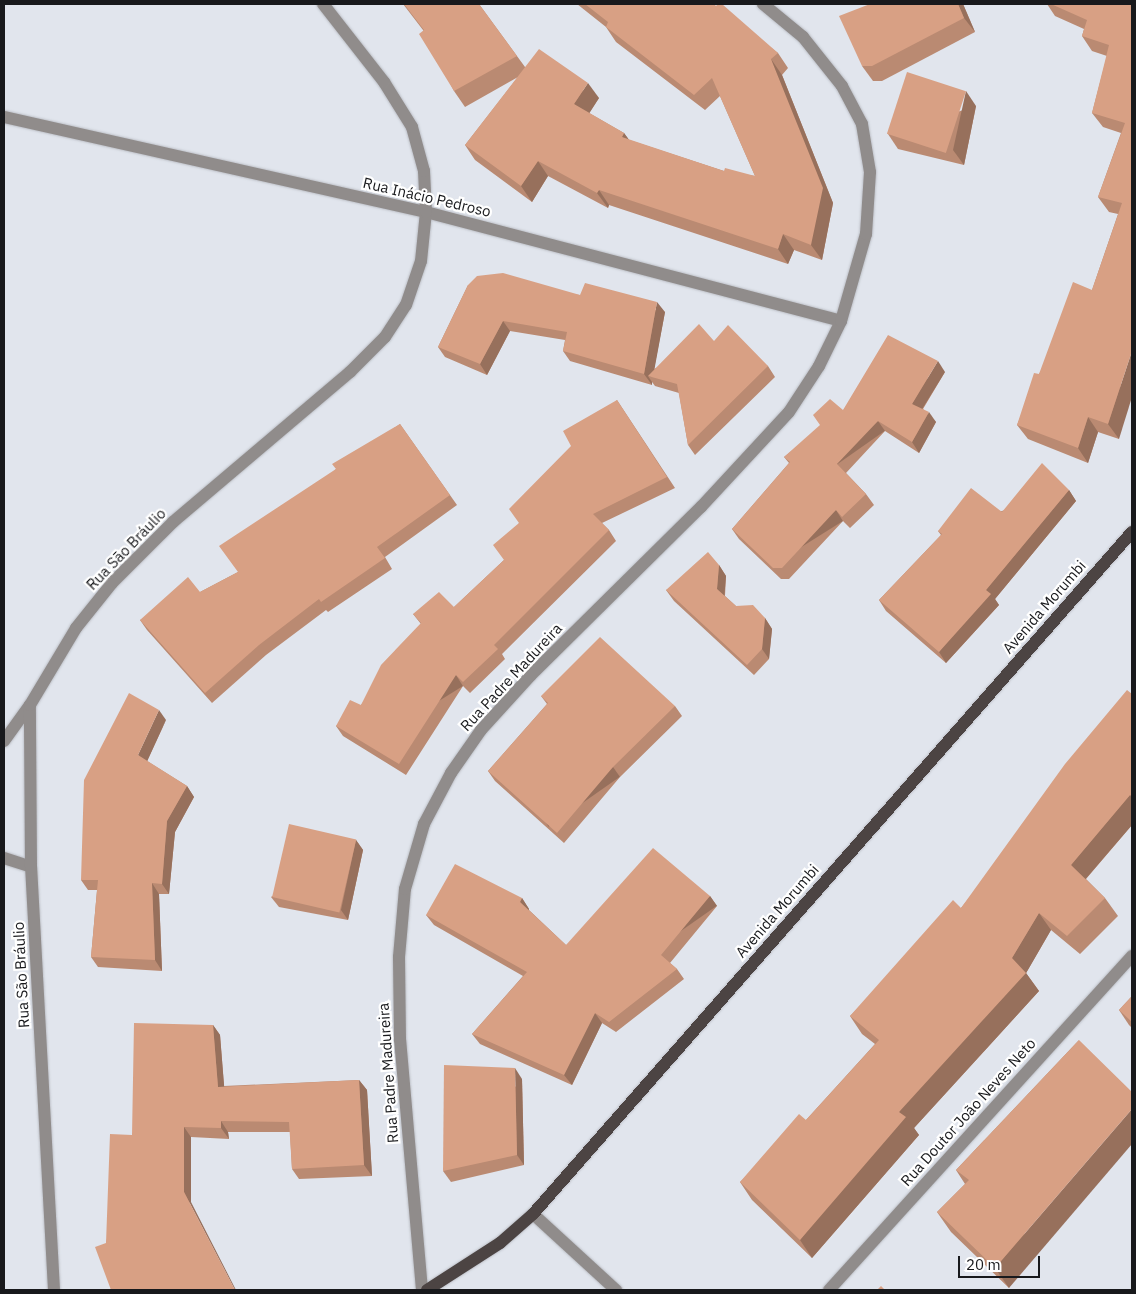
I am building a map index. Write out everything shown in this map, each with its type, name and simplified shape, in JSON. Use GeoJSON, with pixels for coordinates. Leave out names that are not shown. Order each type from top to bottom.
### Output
{"type":"FeatureCollection","features":[{"type":"Feature","properties":{"kind":"main road","name":"Avenida Morumbi"},"geometry":{"type":"LineString","coordinates":[[427,1290],[500,1242],[533,1214],[1132,532]]}},
{"type":"Feature","properties":{"kind":"street","name":"Rua São Bráulio"},"geometry":{"type":"LineString","coordinates":[[54,1290],[31,867],[30,705],[76,628],[112,583],[173,522],[335,385],[385,337],[406,305],[420,262],[426,212],[424,171],[412,127],[384,82],[323,4]]}},
{"type":"Feature","properties":{"kind":"street","name":"Rua Padre Madureira"},"geometry":{"type":"LineString","coordinates":[[422,1290],[400,1040],[398,957],[405,889],[424,824],[451,773],[480,730],[531,675],[702,507],[789,412],[819,366],[840,321],[866,234],[870,172],[862,124],[842,86],[802,37],[763,4]]}},
{"type":"Feature","properties":{"kind":"street","name":"Rua Inácio Pedroso"},"geometry":{"type":"LineString","coordinates":[[4,117],[426,212],[840,321]]}},
{"type":"Feature","properties":{"kind":"street"},"geometry":{"type":"LineString","coordinates":[[4,741],[30,705]]}},
{"type":"Feature","properties":{"kind":"street"},"geometry":{"type":"LineString","coordinates":[[4,858],[31,867]]}},
{"type":"Feature","properties":{"kind":"street","name":"Rua Doutor João Neves Neto"},"geometry":{"type":"LineString","coordinates":[[829,1290],[1132,956]]}},
{"type":"Feature","properties":{"kind":"street"},"geometry":{"type":"LineString","coordinates":[[533,1214],[616,1290]]}},
{"type":"Feature","properties":{"kind":"building"},"geometry":{"type":"Polygon","coordinates":[[[404,4],[479,4],[517,56],[454,91],[419,34],[424,30],[404,4]]]}},
{"type":"Feature","properties":{"kind":"building"},"geometry":{"type":"Polygon","coordinates":[[[585,4],[713,4],[716,6],[722,4],[778,53],[771,59],[823,188],[811,245],[783,234],[778,249],[599,190],[597,193],[538,161],[521,186],[465,145],[539,49],[588,83],[574,104],[624,133],[622,137],[724,171],[725,168],[755,176],[712,78],[694,95],[606,27],[608,22],[585,4]]]}},
{"type":"Feature","properties":{"kind":"building"},"geometry":{"type":"Polygon","coordinates":[[[870,4],[958,4],[964,18],[872,66],[862,66],[839,16],[870,4]]]}},
{"type":"Feature","properties":{"kind":"building"},"geometry":{"type":"Polygon","coordinates":[[[1051,4],[1132,4],[1132,351],[1108,424],[1088,417],[1078,448],[1017,425],[1034,373],[1039,374],[1073,282],[1092,290],[1122,203],[1098,197],[1125,123],[1092,113],[1109,45],[1082,36],[1087,20],[1051,4]]]}},
{"type":"Feature","properties":{"kind":"building"},"geometry":{"type":"Polygon","coordinates":[[[907,72],[966,91],[946,153],[887,134],[907,72]]]}},
{"type":"Feature","properties":{"kind":"building"},"geometry":{"type":"Polygon","coordinates":[[[503,273],[580,295],[585,283],[657,302],[644,374],[563,351],[567,332],[503,321],[480,364],[438,347],[468,285],[477,276],[503,273]]]}},
{"type":"Feature","properties":{"kind":"building"},"geometry":{"type":"Polygon","coordinates":[[[699,324],[714,341],[728,325],[768,366],[688,445],[677,384],[648,376],[699,324]]]}},
{"type":"Feature","properties":{"kind":"building"},"geometry":{"type":"Polygon","coordinates":[[[888,335],[938,361],[912,404],[929,412],[912,442],[878,421],[837,464],[866,494],[842,517],[836,510],[782,568],[773,568],[732,529],[790,462],[784,457],[820,425],[813,415],[830,399],[843,410],[888,335]]]}},
{"type":"Feature","properties":{"kind":"building"},"geometry":{"type":"Polygon","coordinates":[[[617,400],[667,477],[593,514],[609,530],[494,645],[498,649],[463,682],[456,675],[399,764],[336,726],[350,700],[361,705],[381,665],[421,623],[413,614],[439,592],[454,607],[504,560],[493,545],[519,523],[509,509],[571,446],[563,431],[617,400]]]}},
{"type":"Feature","properties":{"kind":"building"},"geometry":{"type":"Polygon","coordinates":[[[400,424],[450,495],[377,547],[385,558],[321,602],[319,599],[259,645],[205,693],[140,620],[188,577],[200,592],[238,572],[219,546],[336,469],[332,464],[400,424]]]}},
{"type":"Feature","properties":{"kind":"building"},"geometry":{"type":"Polygon","coordinates":[[[1042,463],[1069,490],[986,590],[991,594],[939,652],[879,600],[942,534],[938,531],[971,488],[1002,512],[1042,463]]]}},
{"type":"Feature","properties":{"kind":"building"},"geometry":{"type":"Polygon","coordinates":[[[708,552],[719,565],[717,589],[736,606],[753,605],[765,618],[762,649],[747,665],[666,590],[708,552]]]}},
{"type":"Feature","properties":{"kind":"building"},"geometry":{"type":"Polygon","coordinates":[[[600,637],[675,706],[613,767],[557,833],[488,771],[548,703],[541,696],[600,637]]]}},
{"type":"Feature","properties":{"kind":"building"},"geometry":{"type":"Polygon","coordinates":[[[1127,690],[1132,694],[1132,796],[1130,795],[1071,865],[1105,898],[1067,936],[1039,913],[1012,958],[1026,973],[899,1112],[906,1117],[800,1240],[740,1182],[799,1114],[806,1120],[879,1040],[850,1016],[953,900],[961,908],[1065,764],[1127,690]]]}},
{"type":"Feature","properties":{"kind":"building"},"geometry":{"type":"Polygon","coordinates":[[[129,693],[159,710],[138,755],[187,786],[167,821],[162,884],[152,883],[155,960],[91,957],[98,880],[81,880],[84,780],[129,693]]]}},
{"type":"Feature","properties":{"kind":"building"},"geometry":{"type":"Polygon","coordinates":[[[289,824],[356,840],[339,913],[272,897],[289,824]]]}},
{"type":"Feature","properties":{"kind":"building"},"geometry":{"type":"Polygon","coordinates":[[[653,848],[710,896],[661,955],[677,969],[609,1022],[595,1013],[564,1075],[472,1034],[527,972],[426,915],[455,864],[522,898],[520,902],[566,945],[653,848]]]}},
{"type":"Feature","properties":{"kind":"building"},"geometry":{"type":"Polygon","coordinates":[[[1132,996],[1132,1022],[1119,1010],[1132,996]]]}},
{"type":"Feature","properties":{"kind":"building"},"geometry":{"type":"Polygon","coordinates":[[[134,1023],[213,1025],[218,1087],[359,1080],[364,1165],[292,1169],[289,1122],[221,1121],[221,1128],[184,1127],[184,1192],[235,1290],[111,1290],[95,1247],[106,1243],[110,1134],[132,1135],[134,1023]]]}},
{"type":"Feature","properties":{"kind":"building"},"geometry":{"type":"Polygon","coordinates":[[[1079,1040],[1132,1092],[1132,1109],[995,1268],[937,1212],[969,1180],[956,1170],[1079,1040]]]}},
{"type":"Feature","properties":{"kind":"building"},"geometry":{"type":"Polygon","coordinates":[[[444,1065],[515,1068],[517,1155],[443,1171],[444,1065]]]}},
{"type":"Feature","properties":{"kind":"building"},"geometry":{"type":"Polygon","coordinates":[[[881,1286],[885,1290],[877,1290],[881,1286]]]}}]}
